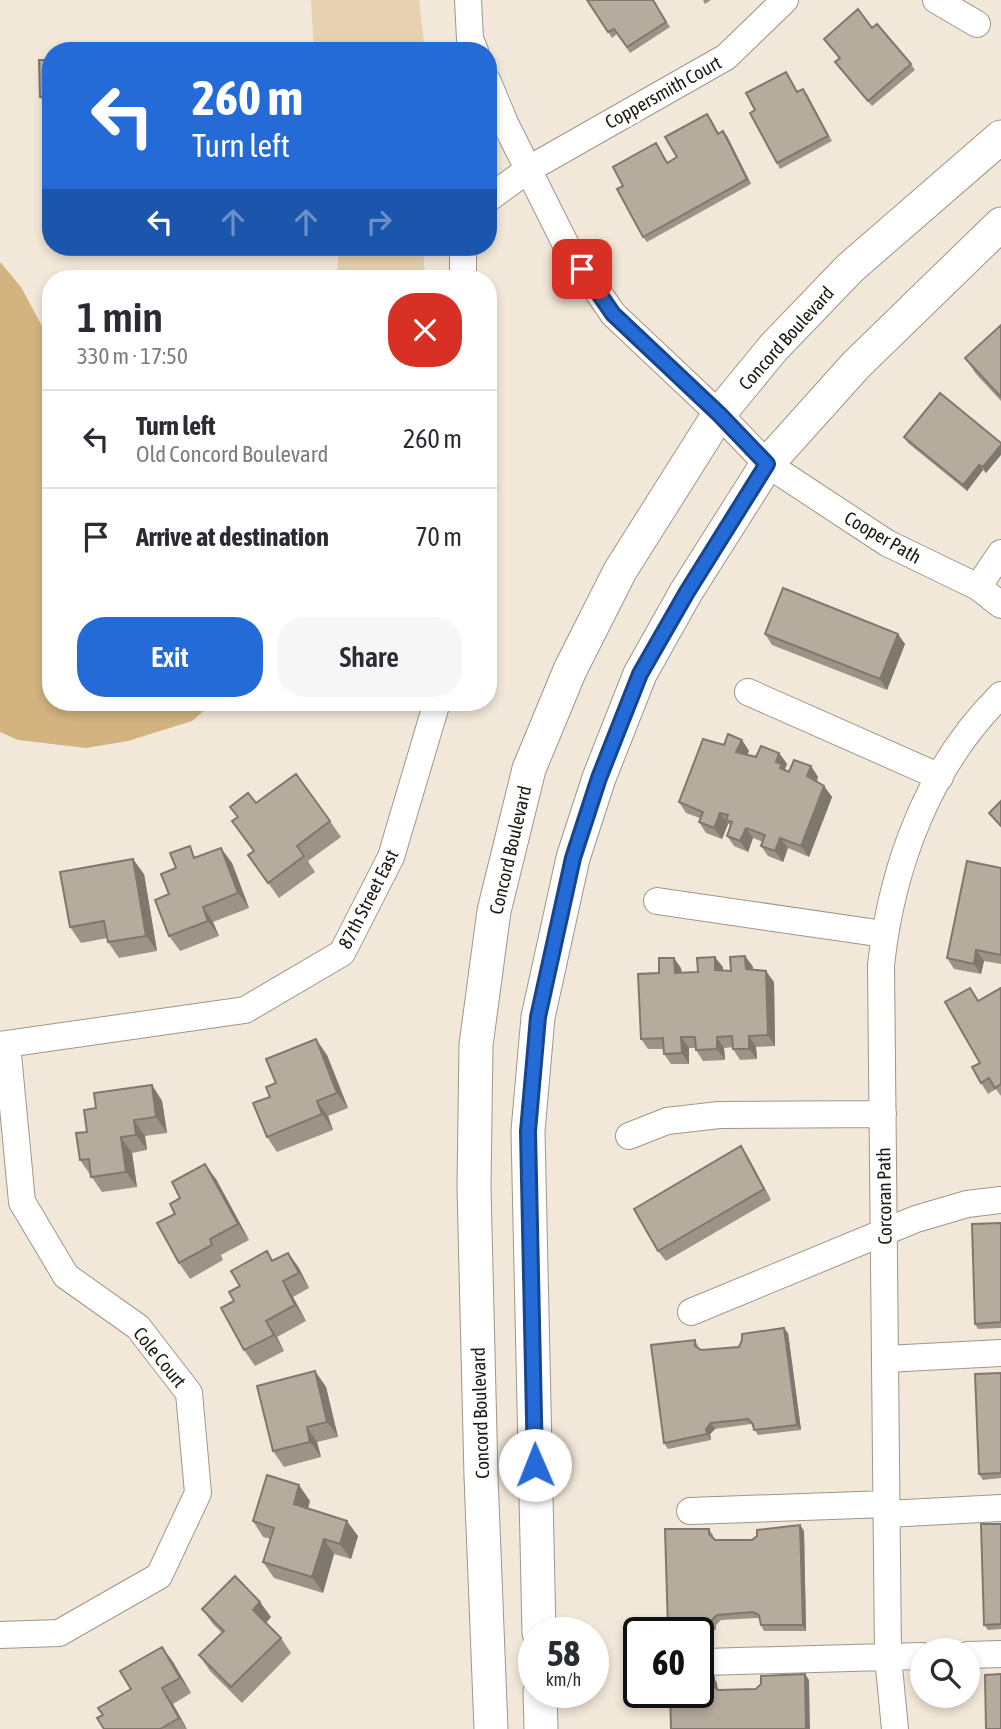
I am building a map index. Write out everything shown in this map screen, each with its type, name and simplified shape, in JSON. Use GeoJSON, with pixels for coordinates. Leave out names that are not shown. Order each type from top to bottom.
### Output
{"type":"FeatureCollection","features":[{"type":"Feature","properties":{"kind":"main road","name":"Concord Boulevard"},"geometry":{"type":"LineString","coordinates":[[491,1729],[474,1187],[476,1045],[494,911],[529,769],[570,670],[620,571],[719,414],[774,347],[850,268],[1001,137]]}},
{"type":"Feature","properties":{"kind":"main road"},"geometry":{"type":"LineString","coordinates":[[539,1617],[528,1131],[538,1017],[573,858],[599,778],[640,674],[687,592],[767,464],[856,365],[1001,224]]}},
{"type":"Feature","properties":{"kind":"main road"},"geometry":{"type":"LineString","coordinates":[[540,1708],[541,1729]]}},
{"type":"Feature","properties":{"kind":"street"},"geometry":{"type":"LineString","coordinates":[[468,0],[471,42]]}},
{"type":"Feature","properties":{"kind":"street","name":"Coppersmith Court"},"geometry":{"type":"LineString","coordinates":[[529,169],[726,57],[785,0]]}},
{"type":"Feature","properties":{"kind":"street"},"geometry":{"type":"LineString","coordinates":[[936,0],[977,24]]}},
{"type":"Feature","properties":{"kind":"street","name":"Cooper Path"},"geometry":{"type":"LineString","coordinates":[[497,104],[567,247],[613,314],[719,414],[767,464],[887,543],[978,587],[1001,605]]}},
{"type":"Feature","properties":{"kind":"street"},"geometry":{"type":"LineString","coordinates":[[497,192],[529,169]]}},
{"type":"Feature","properties":{"kind":"street"},"geometry":{"type":"LineString","coordinates":[[978,587],[1001,553]]}},
{"type":"Feature","properties":{"kind":"street"},"geometry":{"type":"LineString","coordinates":[[748,692],[940,777]]}},
{"type":"Feature","properties":{"kind":"street","name":"Corcoran Path"},"geometry":{"type":"LineString","coordinates":[[895,1729],[888,1657],[880,1010],[884,933],[897,875],[909,839],[928,797],[969,733],[1001,695]]}},
{"type":"Feature","properties":{"kind":"street","name":"87th Street East"},"geometry":{"type":"LineString","coordinates":[[3,1044],[245,1010],[342,953],[391,857],[434,711]]}},
{"type":"Feature","properties":{"kind":"street"},"geometry":{"type":"LineString","coordinates":[[657,901],[884,933]]}},
{"type":"Feature","properties":{"kind":"street","name":"Cole Court"},"geometry":{"type":"LineString","coordinates":[[0,1635],[59,1633],[159,1576],[198,1493],[189,1393],[138,1327],[66,1276],[22,1202],[3,1044]]}},
{"type":"Feature","properties":{"kind":"street"},"geometry":{"type":"LineString","coordinates":[[629,1136],[667,1121],[719,1115],[883,1114]]}},
{"type":"Feature","properties":{"kind":"street"},"geometry":{"type":"LineString","coordinates":[[691,1312],[916,1219],[967,1204],[1001,1200]]}},
{"type":"Feature","properties":{"kind":"street"},"geometry":{"type":"LineString","coordinates":[[886,1359],[1001,1353]]}},
{"type":"Feature","properties":{"kind":"street"},"geometry":{"type":"LineString","coordinates":[[690,1511],[1001,1508]]}},
{"type":"Feature","properties":{"kind":"street"},"geometry":{"type":"LineString","coordinates":[[980,1655],[1001,1654]]}},
{"type":"Feature","properties":{"kind":"street"},"geometry":{"type":"LineString","coordinates":[[714,1662],[910,1656]]}},
{"type":"Feature","properties":{"kind":"shaded area"},"geometry":{"type":"Polygon","coordinates":[[[311,0],[419,0],[424,42],[313,42],[311,0]]]}},
{"type":"Feature","properties":{"kind":"shaded area"},"geometry":{"type":"Polygon","coordinates":[[[338,256],[424,256],[424,270],[338,270],[338,256]]]}},
{"type":"Feature","properties":{"kind":"shaded area"},"geometry":{"type":"Polygon","coordinates":[[[0,262],[21,287],[42,326],[42,711],[204,711],[192,721],[128,741],[86,748],[18,740],[0,732],[0,262]]]}},
{"type":"Feature","properties":{"kind":"building"},"geometry":{"type":"Polygon","coordinates":[[[587,0],[653,0],[666,22],[627,47],[614,29],[608,32],[587,0]]]}},
{"type":"Feature","properties":{"kind":"building"},"geometry":{"type":"Polygon","coordinates":[[[858,9],[872,28],[877,24],[911,64],[868,101],[835,62],[840,58],[824,39],[858,9]]]}},
{"type":"Feature","properties":{"kind":"building"},"geometry":{"type":"Polygon","coordinates":[[[39,60],[42,60],[42,97],[39,60]]]}},
{"type":"Feature","properties":{"kind":"building"},"geometry":{"type":"Polygon","coordinates":[[[786,72],[797,92],[803,89],[828,136],[777,163],[750,113],[755,110],[746,93],[786,72]]]}},
{"type":"Feature","properties":{"kind":"building"},"geometry":{"type":"Polygon","coordinates":[[[707,114],[718,134],[723,131],[747,179],[643,237],[617,189],[623,186],[613,167],[656,143],[667,163],[677,157],[665,137],[707,114]]]}},
{"type":"Feature","properties":{"kind":"building"},"geometry":{"type":"Polygon","coordinates":[[[1001,325],[1001,397],[965,358],[1001,325]]]}},
{"type":"Feature","properties":{"kind":"building"},"geometry":{"type":"Polygon","coordinates":[[[940,393],[1001,443],[983,467],[979,465],[963,485],[904,437],[940,393]]]}},
{"type":"Feature","properties":{"kind":"building"},"geometry":{"type":"Polygon","coordinates":[[[783,588],[898,634],[880,679],[765,634],[783,588]]]}},
{"type":"Feature","properties":{"kind":"building"},"geometry":{"type":"Polygon","coordinates":[[[728,734],[742,740],[736,752],[756,757],[761,746],[779,753],[776,762],[782,764],[780,768],[789,772],[794,760],[811,766],[807,776],[824,786],[801,846],[780,838],[775,851],[761,846],[765,835],[746,828],[740,841],[727,836],[732,822],[726,820],[728,815],[720,813],[714,828],[699,822],[703,812],[679,802],[703,739],[724,745],[728,734]]]}},
{"type":"Feature","properties":{"kind":"building"},"geometry":{"type":"Polygon","coordinates":[[[296,774],[330,821],[297,846],[304,856],[268,883],[248,855],[254,851],[232,821],[238,817],[230,807],[248,793],[256,803],[296,774]]]}},
{"type":"Feature","properties":{"kind":"building"},"geometry":{"type":"Polygon","coordinates":[[[1001,801],[1001,826],[989,813],[1001,801]]]}},
{"type":"Feature","properties":{"kind":"building"},"geometry":{"type":"Polygon","coordinates":[[[190,846],[194,858],[221,848],[238,893],[203,907],[208,921],[169,936],[155,900],[169,894],[161,874],[176,868],[170,853],[190,846]]]}},
{"type":"Feature","properties":{"kind":"building"},"geometry":{"type":"Polygon","coordinates":[[[133,859],[146,936],[108,942],[104,921],[70,927],[60,872],[133,859]]]}},
{"type":"Feature","properties":{"kind":"building"},"geometry":{"type":"Polygon","coordinates":[[[967,861],[1001,868],[1001,955],[976,950],[974,964],[947,958],[967,861]]]}},
{"type":"Feature","properties":{"kind":"building"},"geometry":{"type":"Polygon","coordinates":[[[745,956],[746,969],[766,971],[768,1035],[749,1036],[749,1049],[733,1049],[732,1036],[717,1037],[717,1049],[696,1050],[695,1037],[681,1037],[682,1053],[664,1054],[663,1038],[641,1039],[638,974],[659,973],[659,958],[674,958],[675,973],[698,972],[697,958],[715,957],[715,970],[731,971],[730,957],[745,956]]]}},
{"type":"Feature","properties":{"kind":"building"},"geometry":{"type":"Polygon","coordinates":[[[970,988],[978,1001],[1001,988],[1001,1084],[995,1088],[989,1078],[981,1083],[972,1067],[980,1063],[945,1002],[970,988]]]}},
{"type":"Feature","properties":{"kind":"building"},"geometry":{"type":"Polygon","coordinates":[[[316,1039],[337,1093],[317,1101],[322,1114],[267,1137],[253,1103],[270,1097],[266,1087],[276,1083],[266,1059],[316,1039]]]}},
{"type":"Feature","properties":{"kind":"building"},"geometry":{"type":"Polygon","coordinates":[[[152,1085],[156,1117],[134,1120],[136,1135],[121,1137],[126,1172],[91,1177],[89,1159],[80,1160],[76,1133],[87,1132],[84,1110],[96,1108],[94,1093],[152,1085]]]}},
{"type":"Feature","properties":{"kind":"building"},"geometry":{"type":"Polygon","coordinates":[[[741,1146],[764,1189],[658,1251],[634,1209],[741,1146]]]}},
{"type":"Feature","properties":{"kind":"building"},"geometry":{"type":"Polygon","coordinates":[[[205,1164],[238,1224],[210,1239],[212,1245],[179,1263],[157,1223],[175,1214],[170,1204],[180,1198],[172,1182],[205,1164]]]}},
{"type":"Feature","properties":{"kind":"building"},"geometry":{"type":"Polygon","coordinates":[[[1001,1223],[1001,1322],[975,1324],[972,1224],[1001,1223]]]}},
{"type":"Feature","properties":{"kind":"building"},"geometry":{"type":"Polygon","coordinates":[[[267,1251],[272,1261],[288,1253],[299,1273],[283,1281],[295,1305],[266,1321],[274,1335],[244,1350],[221,1308],[234,1301],[229,1292],[240,1286],[231,1271],[267,1251]]]}},
{"type":"Feature","properties":{"kind":"building"},"geometry":{"type":"Polygon","coordinates":[[[784,1328],[797,1425],[754,1430],[748,1419],[711,1423],[706,1429],[707,1434],[664,1443],[651,1345],[695,1340],[695,1346],[701,1350],[739,1347],[742,1334],[784,1328]]]}},
{"type":"Feature","properties":{"kind":"building"},"geometry":{"type":"Polygon","coordinates":[[[315,1371],[327,1422],[307,1427],[310,1442],[273,1451],[257,1386],[315,1371]]]}},
{"type":"Feature","properties":{"kind":"building"},"geometry":{"type":"Polygon","coordinates":[[[1001,1373],[1001,1473],[979,1474],[975,1374],[1001,1373]]]}},
{"type":"Feature","properties":{"kind":"building"},"geometry":{"type":"Polygon","coordinates":[[[267,1475],[299,1485],[294,1504],[347,1521],[340,1544],[324,1539],[312,1577],[263,1562],[274,1528],[253,1521],[267,1475]]]}},
{"type":"Feature","properties":{"kind":"building"},"geometry":{"type":"Polygon","coordinates":[[[981,1524],[1001,1524],[1001,1624],[984,1625],[981,1524]]]}},
{"type":"Feature","properties":{"kind":"building"},"geometry":{"type":"Polygon","coordinates":[[[800,1525],[803,1625],[761,1625],[759,1615],[753,1612],[717,1615],[714,1618],[668,1617],[665,1529],[709,1529],[709,1534],[715,1540],[752,1540],[757,1536],[757,1530],[800,1525]]]}},
{"type":"Feature","properties":{"kind":"building"},"geometry":{"type":"Polygon","coordinates":[[[235,1576],[260,1602],[253,1610],[281,1638],[231,1687],[199,1655],[224,1631],[202,1609],[235,1576]]]}},
{"type":"Feature","properties":{"kind":"building"},"geometry":{"type":"Polygon","coordinates":[[[162,1647],[180,1678],[162,1688],[179,1718],[160,1729],[104,1729],[97,1718],[103,1715],[98,1708],[131,1689],[120,1671],[162,1647]]]}},
{"type":"Feature","properties":{"kind":"building"},"geometry":{"type":"Polygon","coordinates":[[[805,1674],[806,1729],[671,1729],[670,1708],[714,1708],[714,1686],[718,1690],[756,1689],[761,1684],[761,1676],[805,1674]]]}},
{"type":"Feature","properties":{"kind":"building"},"geometry":{"type":"Polygon","coordinates":[[[1001,1674],[1001,1729],[986,1729],[985,1675],[1001,1674]]]}},
{"type":"Feature","properties":{"kind":"route"},"geometry":{"type":"LineString","coordinates":[[535,1465],[528,1131],[538,1017],[573,858],[599,778],[640,674],[687,592],[767,464],[719,414],[613,314],[582,269]]}}]}
